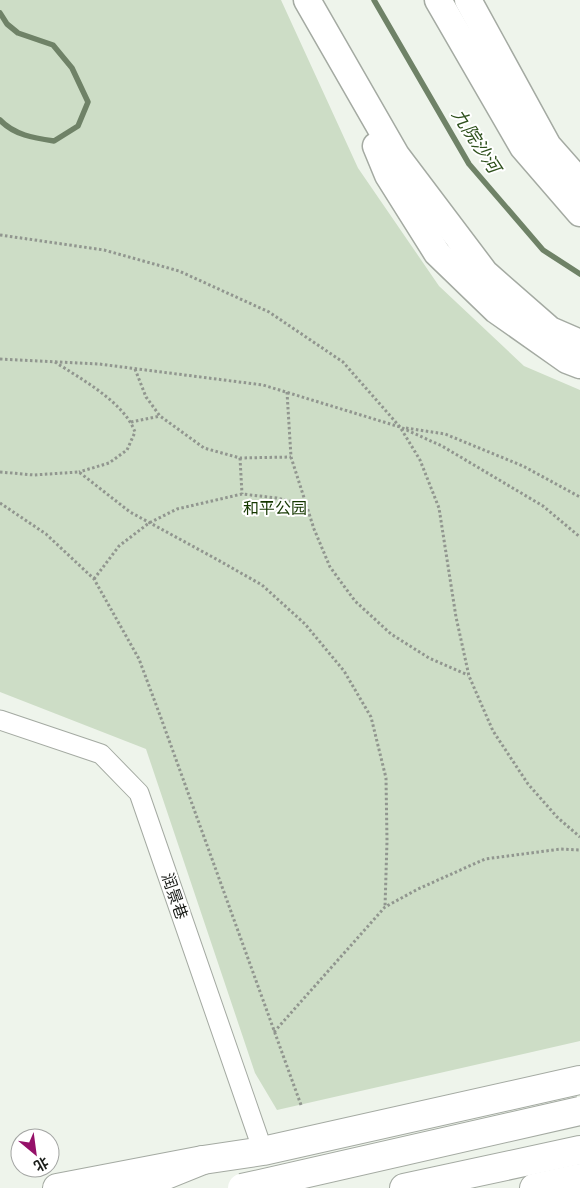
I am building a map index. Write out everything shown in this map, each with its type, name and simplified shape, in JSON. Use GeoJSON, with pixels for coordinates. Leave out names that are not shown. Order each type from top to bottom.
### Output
{"type":"FeatureCollection","features":[{"type":"Feature","properties":{"kind":"main road"},"geometry":{"type":"LineString","coordinates":[[307,0],[396,155],[485,273],[550,330],[580,343]]}},
{"type":"Feature","properties":{"kind":"main road"},"geometry":{"type":"LineString","coordinates":[[438,0],[523,147],[580,213]]}},
{"type":"Feature","properties":{"kind":"main road"},"geometry":{"type":"LineString","coordinates":[[468,0],[548,146],[580,182]]}},
{"type":"Feature","properties":{"kind":"main road"},"geometry":{"type":"LineString","coordinates":[[326,33],[388,175],[437,253],[496,310],[567,360],[580,365]]}},
{"type":"Feature","properties":{"kind":"main road"},"geometry":{"type":"LineString","coordinates":[[57,1188],[203,1160],[263,1151],[580,1080]]}},
{"type":"Feature","properties":{"kind":"main road"},"geometry":{"type":"LineString","coordinates":[[242,1188],[580,1111]]}},
{"type":"Feature","properties":{"kind":"main road"},"geometry":{"type":"LineString","coordinates":[[404,1188],[580,1150]]}},
{"type":"Feature","properties":{"kind":"main road"},"geometry":{"type":"LineString","coordinates":[[134,1188],[203,1160]]}},
{"type":"Feature","properties":{"kind":"main road"},"geometry":{"type":"LineString","coordinates":[[534,1188],[580,1178]]}},
{"type":"Feature","properties":{"kind":"street","name":"润景巷"},"geometry":{"type":"LineString","coordinates":[[0,720],[100,754],[139,793],[263,1151]]}},
{"type":"Feature","properties":{"kind":"path"},"geometry":{"type":"LineString","coordinates":[[0,235],[104,250],[179,271],[269,312],[343,362],[400,427],[420,460],[439,508],[456,618],[468,676],[493,731],[528,784],[557,817],[580,837]]}},
{"type":"Feature","properties":{"kind":"path"},"geometry":{"type":"LineString","coordinates":[[0,359],[99,364],[134,368],[263,385],[287,392],[400,427],[442,446],[543,506],[580,537]]}},
{"type":"Feature","properties":{"kind":"path"},"geometry":{"type":"LineString","coordinates":[[0,472],[34,475],[78,472],[109,463],[127,450],[135,432],[131,422],[107,397],[54,362]]}},
{"type":"Feature","properties":{"kind":"path"},"geometry":{"type":"LineString","coordinates":[[134,368],[146,397],[160,416],[204,448],[240,458],[291,457]]}},
{"type":"Feature","properties":{"kind":"path"},"geometry":{"type":"LineString","coordinates":[[287,392],[291,457],[314,529],[330,567],[355,602],[391,634],[429,658],[468,676]]}},
{"type":"Feature","properties":{"kind":"path"},"geometry":{"type":"LineString","coordinates":[[131,422],[160,416]]}},
{"type":"Feature","properties":{"kind":"path"},"geometry":{"type":"LineString","coordinates":[[400,427],[445,434],[523,466],[580,497]]}},
{"type":"Feature","properties":{"kind":"path"},"geometry":{"type":"LineString","coordinates":[[240,458],[242,494]]}},
{"type":"Feature","properties":{"kind":"path"},"geometry":{"type":"LineString","coordinates":[[78,472],[130,512],[262,586],[305,624],[344,671],[370,717],[386,778],[385,907]]}},
{"type":"Feature","properties":{"kind":"path"},"geometry":{"type":"LineString","coordinates":[[94,579],[119,546],[149,522],[177,509],[242,494],[278,498],[306,505]]}},
{"type":"Feature","properties":{"kind":"path"},"geometry":{"type":"LineString","coordinates":[[0,503],[46,534],[94,579],[139,659],[301,1105]]}},
{"type":"Feature","properties":{"kind":"path"},"geometry":{"type":"LineString","coordinates":[[274,1032],[385,907],[418,889],[485,859],[561,849],[580,850]]}},
{"type":"Feature","properties":{"kind":"green space","name":"和平公园"},"geometry":{"type":"Polygon","coordinates":[[[0,0],[281,0],[358,168],[439,286],[524,366],[580,390],[580,1041],[277,1110],[255,1073],[146,749],[0,692],[0,0]]]}},
{"type":"Feature","properties":{"kind":"waterway","name":"九院沙河"},"geometry":{"type":"LineString","coordinates":[[374,0],[469,164],[543,250],[580,274]]}},
{"type":"Feature","properties":{"kind":"waterway"},"geometry":{"type":"LineString","coordinates":[[0,13],[7,24],[18,33],[53,45],[72,68],[88,102],[78,126],[54,141],[18,132],[0,120]]}}]}
